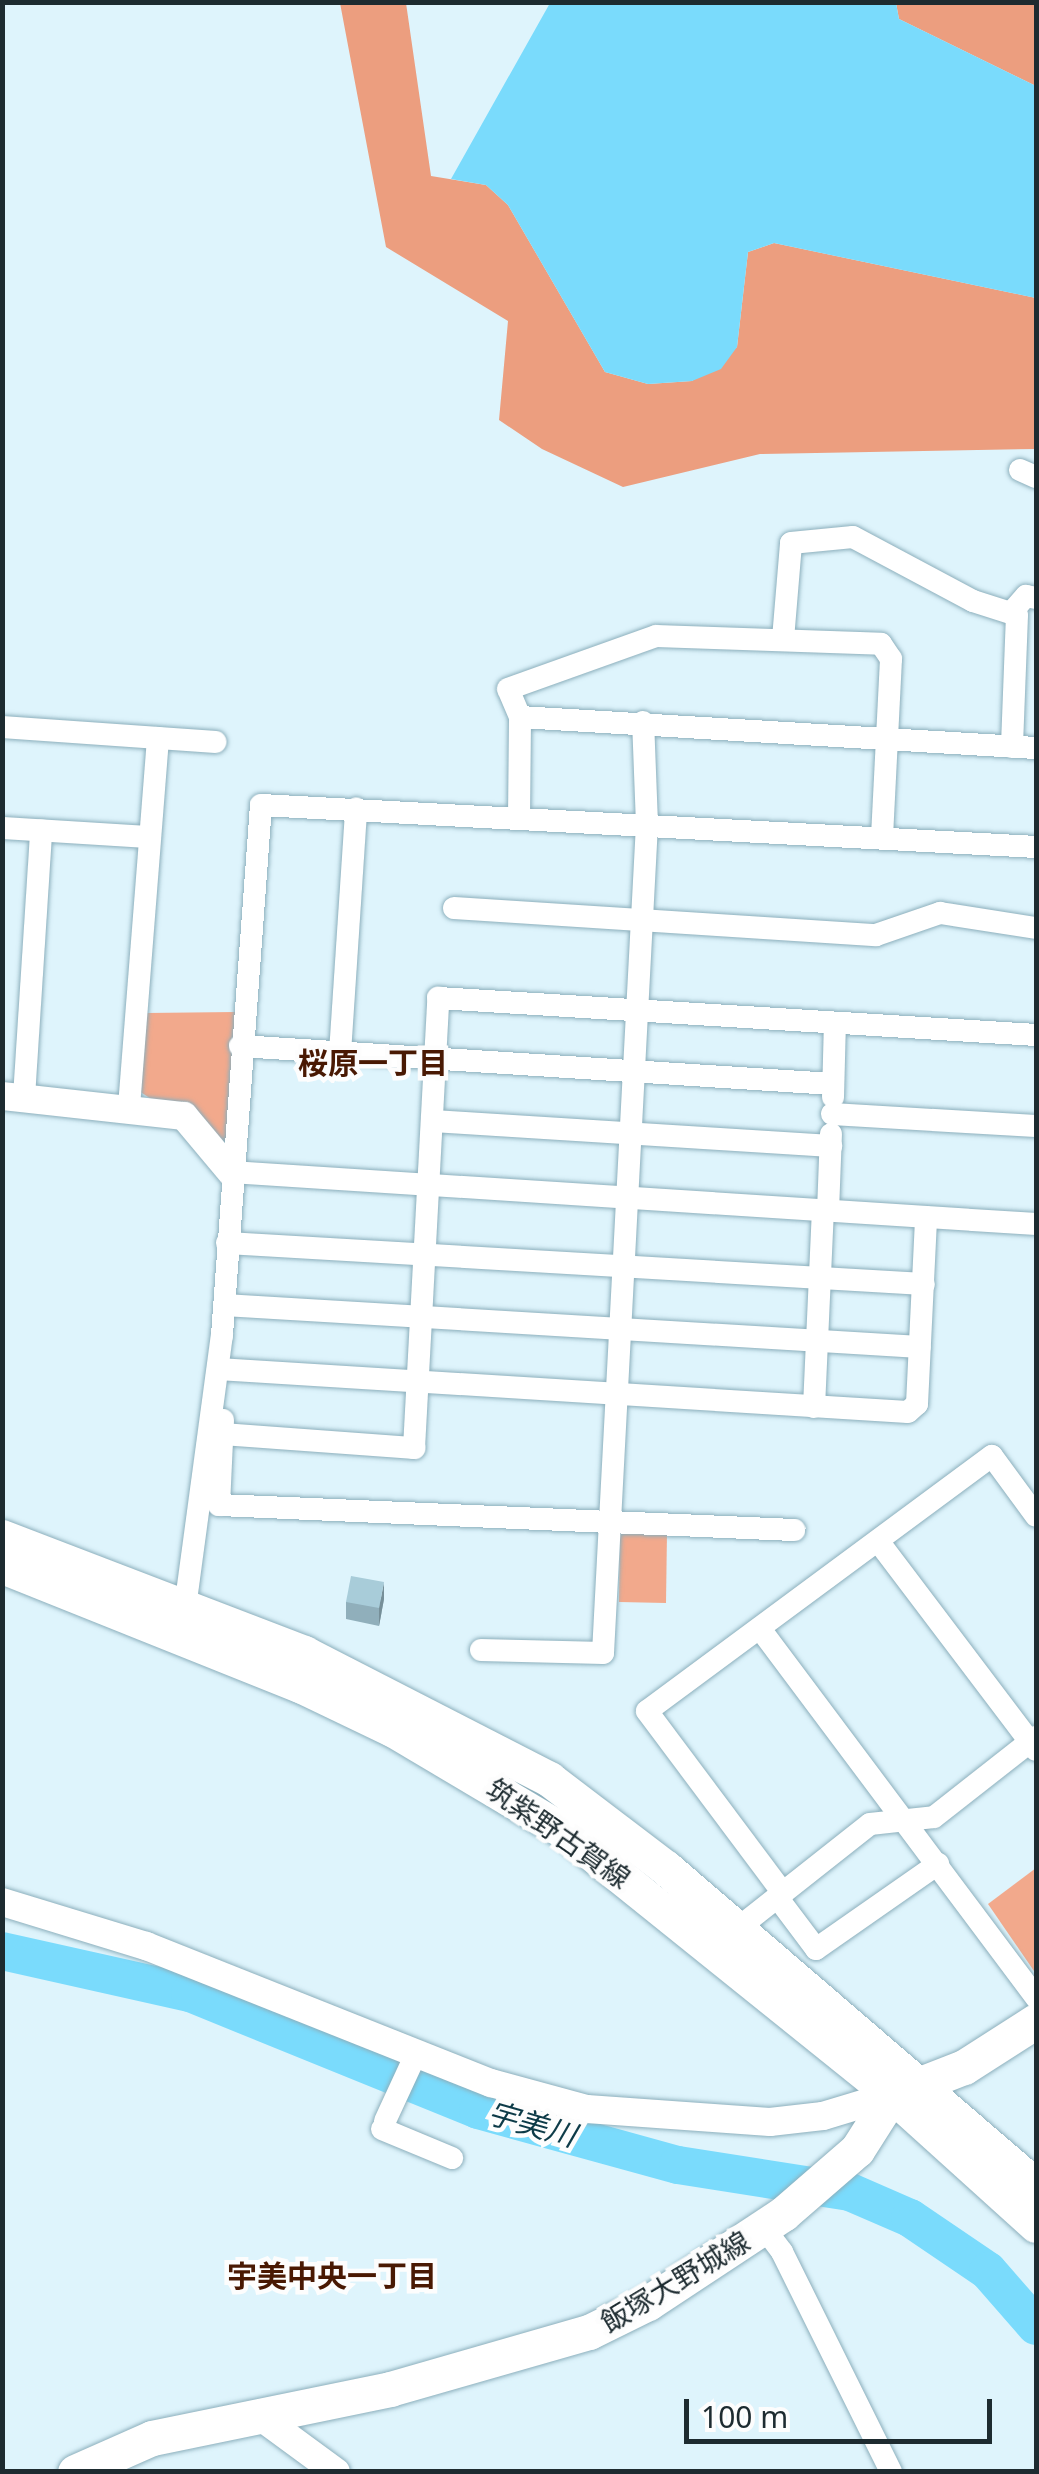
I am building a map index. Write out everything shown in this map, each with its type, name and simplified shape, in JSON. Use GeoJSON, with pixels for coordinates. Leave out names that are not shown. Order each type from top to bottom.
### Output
{"type":"FeatureCollection","features":[{"type":"Feature","properties":{"kind":"main road","name":"筑紫野古賀線"},"geometry":{"type":"LineString","coordinates":[[2,1537],[304,1653],[552,1773],[737,1928],[903,2088],[1036,2225]]}},
{"type":"Feature","properties":{"kind":"main road","name":"筑紫野古賀線"},"geometry":{"type":"LineString","coordinates":[[2,1566],[300,1685],[480,1778],[618,1871],[1036,2184]]}},
{"type":"Feature","properties":{"kind":"main road"},"geometry":{"type":"LineString","coordinates":[[903,2088],[964,2067],[1036,2021]]}},
{"type":"Feature","properties":{"kind":"main road","name":"飯塚大野城線"},"geometry":{"type":"LineString","coordinates":[[74,2472],[152,2438],[261,2417],[589,2332],[773,2221],[857,2150],[903,2088]]}},
{"type":"Feature","properties":{"kind":"street"},"geometry":{"type":"LineString","coordinates":[[782,639],[792,544],[853,537],[972,600],[1017,615],[1012,747]]}},
{"type":"Feature","properties":{"kind":"street"},"geometry":{"type":"LineString","coordinates":[[1011,613],[1026,596],[1036,598]]}},
{"type":"Feature","properties":{"kind":"street"},"geometry":{"type":"LineString","coordinates":[[519,816],[520,718],[508,689],[656,636],[881,644],[891,659],[882,837]]}},
{"type":"Feature","properties":{"kind":"street"},"geometry":{"type":"LineString","coordinates":[[520,718],[643,722],[888,742],[1036,748]]}},
{"type":"Feature","properties":{"kind":"street"},"geometry":{"type":"LineString","coordinates":[[482,1650],[603,1653],[612,1397],[647,824],[643,722]]}},
{"type":"Feature","properties":{"kind":"street"},"geometry":{"type":"LineString","coordinates":[[2,727],[215,742]]}},
{"type":"Feature","properties":{"kind":"street"},"geometry":{"type":"LineString","coordinates":[[129,1108],[158,738]]}},
{"type":"Feature","properties":{"kind":"street"},"geometry":{"type":"LineString","coordinates":[[184,1608],[218,1369],[261,805],[1036,847]]}},
{"type":"Feature","properties":{"kind":"street"},"geometry":{"type":"LineString","coordinates":[[340,1053],[356,809]]}},
{"type":"Feature","properties":{"kind":"street"},"geometry":{"type":"LineString","coordinates":[[2,828],[149,837]]}},
{"type":"Feature","properties":{"kind":"street"},"geometry":{"type":"LineString","coordinates":[[41,830],[13,1097],[184,1116],[231,1172],[429,1189],[1036,1224]]}},
{"type":"Feature","properties":{"kind":"street"},"geometry":{"type":"LineString","coordinates":[[454,908],[876,935],[940,913],[1036,928]]}},
{"type":"Feature","properties":{"kind":"street"},"geometry":{"type":"LineString","coordinates":[[223,1434],[414,1448],[438,998],[1036,1035]]}},
{"type":"Feature","properties":{"kind":"street"},"geometry":{"type":"LineString","coordinates":[[814,1407],[836,1024]]}},
{"type":"Feature","properties":{"kind":"street"},"geometry":{"type":"LineString","coordinates":[[240,1046],[833,1084]]}},
{"type":"Feature","properties":{"kind":"street"},"geometry":{"type":"LineString","coordinates":[[832,1114],[1036,1126]]}},
{"type":"Feature","properties":{"kind":"street"},"geometry":{"type":"LineString","coordinates":[[432,1121],[831,1146]]}},
{"type":"Feature","properties":{"kind":"street"},"geometry":{"type":"LineString","coordinates":[[218,1369],[612,1397],[908,1412],[918,1404],[926,1218]]}},
{"type":"Feature","properties":{"kind":"street"},"geometry":{"type":"LineString","coordinates":[[227,1243],[924,1284]]}},
{"type":"Feature","properties":{"kind":"street"},"geometry":{"type":"LineString","coordinates":[[224,1306],[920,1346]]}},
{"type":"Feature","properties":{"kind":"street"},"geometry":{"type":"LineString","coordinates":[[213,1396],[222,1399],[219,1505],[794,1530]]}},
{"type":"Feature","properties":{"kind":"street"},"geometry":{"type":"LineString","coordinates":[[938,1864],[816,1949],[647,1712],[992,1456],[1036,1516]]}},
{"type":"Feature","properties":{"kind":"street"},"geometry":{"type":"LineString","coordinates":[[737,1928],[870,1824],[908,1823],[934,1817],[1034,1743],[878,1541]]}},
{"type":"Feature","properties":{"kind":"street"},"geometry":{"type":"LineString","coordinates":[[761,1630],[1036,1997]]}},
{"type":"Feature","properties":{"kind":"street"},"geometry":{"type":"LineString","coordinates":[[2,1902],[146,1946],[413,2060],[568,2104],[669,2120],[823,2116],[903,2088]]}},
{"type":"Feature","properties":{"kind":"street"},"geometry":{"type":"LineString","coordinates":[[413,2060],[383,2125],[452,2158]]}},
{"type":"Feature","properties":{"kind":"street"},"geometry":{"type":"LineString","coordinates":[[773,2221],[782,2252],[891,2472]]}},
{"type":"Feature","properties":{"kind":"street"},"geometry":{"type":"LineString","coordinates":[[261,2417],[336,2472]]}},
{"type":"Feature","properties":{"kind":"shaded area"},"geometry":{"type":"Polygon","coordinates":[[[340,3],[406,3],[431,176],[486,185],[508,205],[605,372],[648,384],[692,381],[737,347],[748,252],[774,243],[1036,298],[1036,449],[760,454],[623,487],[542,449],[499,420],[508,321],[386,247],[340,3]]]}},
{"type":"Feature","properties":{"kind":"shaded area"},"geometry":{"type":"Polygon","coordinates":[[[896,3],[1036,3],[1036,86],[899,19],[896,3]]]}},
{"type":"Feature","properties":{"kind":"shaded area"},"geometry":{"type":"Polygon","coordinates":[[[235,1012],[227,1143],[218,1143],[139,1091],[146,1013],[235,1012]]]}},
{"type":"Feature","properties":{"kind":"shaded area"},"geometry":{"type":"Polygon","coordinates":[[[620,1531],[667,1532],[666,1603],[619,1602],[620,1531]]]}},
{"type":"Feature","properties":{"kind":"shaded area"},"geometry":{"type":"Polygon","coordinates":[[[1036,1868],[1036,1974],[988,1904],[1036,1868]]]}},
{"type":"Feature","properties":{"kind":"water"},"geometry":{"type":"Polygon","coordinates":[[[550,3],[896,3],[899,19],[1036,86],[1036,298],[774,243],[748,252],[737,347],[721,369],[692,381],[648,384],[605,372],[508,205],[486,185],[451,179],[550,3]]]}},
{"type":"Feature","properties":{"kind":"building"},"geometry":{"type":"Polygon","coordinates":[[[351,1576],[384,1582],[379,1608],[346,1602],[351,1576]]]}},
{"type":"Feature","properties":{"kind":"waterway","name":"宇美川"},"geometry":{"type":"LineString","coordinates":[[2,1951],[190,1993],[478,2110],[678,2165],[850,2192],[910,2218],[988,2271],[1036,2326]]}},
{"type":"Feature","properties":{"kind":"district","name":"桜原一丁目"},"geometry":{"type":"Point","coordinates":[373,1063]}},
{"type":"Feature","properties":{"kind":"district","name":"宇美中央一丁目"},"geometry":{"type":"Point","coordinates":[332,2276]}}]}
